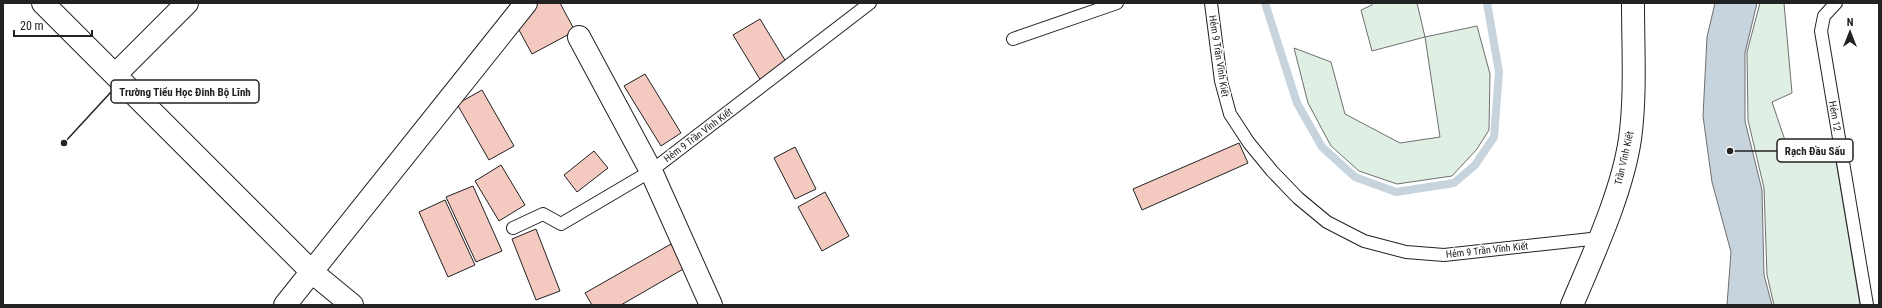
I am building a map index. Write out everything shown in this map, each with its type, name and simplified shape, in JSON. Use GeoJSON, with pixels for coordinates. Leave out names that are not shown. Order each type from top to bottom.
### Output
{"type":"FeatureCollection","features":[{"type":"Feature","properties":{"kind":"street"},"geometry":{"type":"LineString","coordinates":[[43,3],[312,272],[352,305]]}},
{"type":"Feature","properties":{"kind":"street"},"geometry":{"type":"LineString","coordinates":[[115,75],[186,3]]}},
{"type":"Feature","properties":{"kind":"street"},"geometry":{"type":"LineString","coordinates":[[285,305],[526,3]]}},
{"type":"Feature","properties":{"kind":"street","name":"Trần Vĩnh Kiết"},"geometry":{"type":"LineString","coordinates":[[1572,305],[1600,238],[1621,178],[1630,140],[1633,97],[1633,3]]}},
{"type":"Feature","properties":{"kind":"street"},"geometry":{"type":"LineString","coordinates":[[580,37],[651,170],[711,305]]}},
{"type":"Feature","properties":{"kind":"lane","name":"Hẻm 9 Trần Vĩnh Kiết"},"geometry":{"type":"LineString","coordinates":[[513,228],[543,214],[561,224],[651,170],[870,3]]}},
{"type":"Feature","properties":{"kind":"lane"},"geometry":{"type":"LineString","coordinates":[[1013,39],[1118,3]]}},
{"type":"Feature","properties":{"kind":"lane","name":"Hẻm 9 Trần Vĩnh Kiết"},"geometry":{"type":"LineString","coordinates":[[1210,3],[1221,81],[1230,114],[1248,142],[1272,171],[1298,198],[1327,222],[1364,241],[1406,252],[1444,255],[1600,238]]}},
{"type":"Feature","properties":{"kind":"lane","name":"Hẻm 12"},"geometry":{"type":"LineString","coordinates":[[1836,3],[1824,16],[1821,32],[1867,305]]}},
{"type":"Feature","properties":{"kind":"green space"},"geometry":{"type":"Polygon","coordinates":[[[1372,3],[1417,3],[1425,37],[1372,51],[1361,10],[1372,5],[1372,3]]]}},
{"type":"Feature","properties":{"kind":"green space"},"geometry":{"type":"Polygon","coordinates":[[[1760,3],[1784,3],[1792,93],[1772,102],[1792,161],[1835,155],[1860,305],[1774,305],[1767,275],[1764,188],[1748,120],[1747,52],[1760,3]]]}},
{"type":"Feature","properties":{"kind":"green space"},"geometry":{"type":"Polygon","coordinates":[[[1477,26],[1490,74],[1489,130],[1477,149],[1452,176],[1397,184],[1359,171],[1331,146],[1308,103],[1294,48],[1331,62],[1345,114],[1400,143],[1440,137],[1425,37],[1477,26]]]}},
{"type":"Feature","properties":{"kind":"shaded area"},"geometry":{"type":"Polygon","coordinates":[[[1715,3],[1757,3],[1745,53],[1745,121],[1762,190],[1764,275],[1772,305],[1727,305],[1731,252],[1712,182],[1703,116],[1707,37],[1715,3]]]}},
{"type":"Feature","properties":{"kind":"building"},"geometry":{"type":"Polygon","coordinates":[[[517,3],[560,3],[575,31],[532,54],[507,8],[517,3]]]}},
{"type":"Feature","properties":{"kind":"building"},"geometry":{"type":"Polygon","coordinates":[[[760,19],[788,65],[761,81],[733,35],[760,19]]]}},
{"type":"Feature","properties":{"kind":"building"},"geometry":{"type":"Polygon","coordinates":[[[645,74],[681,133],[661,146],[624,86],[645,74]]]}},
{"type":"Feature","properties":{"kind":"building"},"geometry":{"type":"Polygon","coordinates":[[[482,90],[514,146],[489,160],[457,104],[482,90]]]}},
{"type":"Feature","properties":{"kind":"building"},"geometry":{"type":"Polygon","coordinates":[[[1239,143],[1248,163],[1142,210],[1133,189],[1239,143]]]}},
{"type":"Feature","properties":{"kind":"building"},"geometry":{"type":"Polygon","coordinates":[[[795,147],[816,189],[795,199],[774,158],[795,147]]]}},
{"type":"Feature","properties":{"kind":"building"},"geometry":{"type":"Polygon","coordinates":[[[594,151],[608,168],[577,192],[564,175],[594,151]]]}},
{"type":"Feature","properties":{"kind":"building"},"geometry":{"type":"Polygon","coordinates":[[[501,165],[525,205],[499,221],[475,181],[501,165]]]}},
{"type":"Feature","properties":{"kind":"building"},"geometry":{"type":"Polygon","coordinates":[[[473,186],[502,251],[476,262],[446,197],[473,186]]]}},
{"type":"Feature","properties":{"kind":"building"},"geometry":{"type":"Polygon","coordinates":[[[825,192],[849,236],[822,251],[798,207],[825,192]]]}},
{"type":"Feature","properties":{"kind":"building"},"geometry":{"type":"Polygon","coordinates":[[[445,200],[475,265],[448,277],[419,212],[445,200]]]}},
{"type":"Feature","properties":{"kind":"building"},"geometry":{"type":"Polygon","coordinates":[[[536,229],[560,291],[536,300],[512,239],[536,229]]]}},
{"type":"Feature","properties":{"kind":"building"},"geometry":{"type":"Polygon","coordinates":[[[671,244],[685,268],[621,305],[592,305],[585,293],[671,244]]]}},
{"type":"Feature","properties":{"kind":"waterway"},"geometry":{"type":"LineString","coordinates":[[1265,3],[1297,103],[1322,147],[1355,177],[1396,192],[1454,183],[1475,165],[1494,137],[1499,72],[1487,3]]}},
{"type":"Feature","properties":{"kind":"place","name":"Trường Tiểu Học Đinh Bộ Lĩnh"},"geometry":{"type":"Point","coordinates":[64,143]}},
{"type":"Feature","properties":{"kind":"place","name":"Rạch Đầu Sấu"},"geometry":{"type":"Point","coordinates":[1730,151]}}]}
